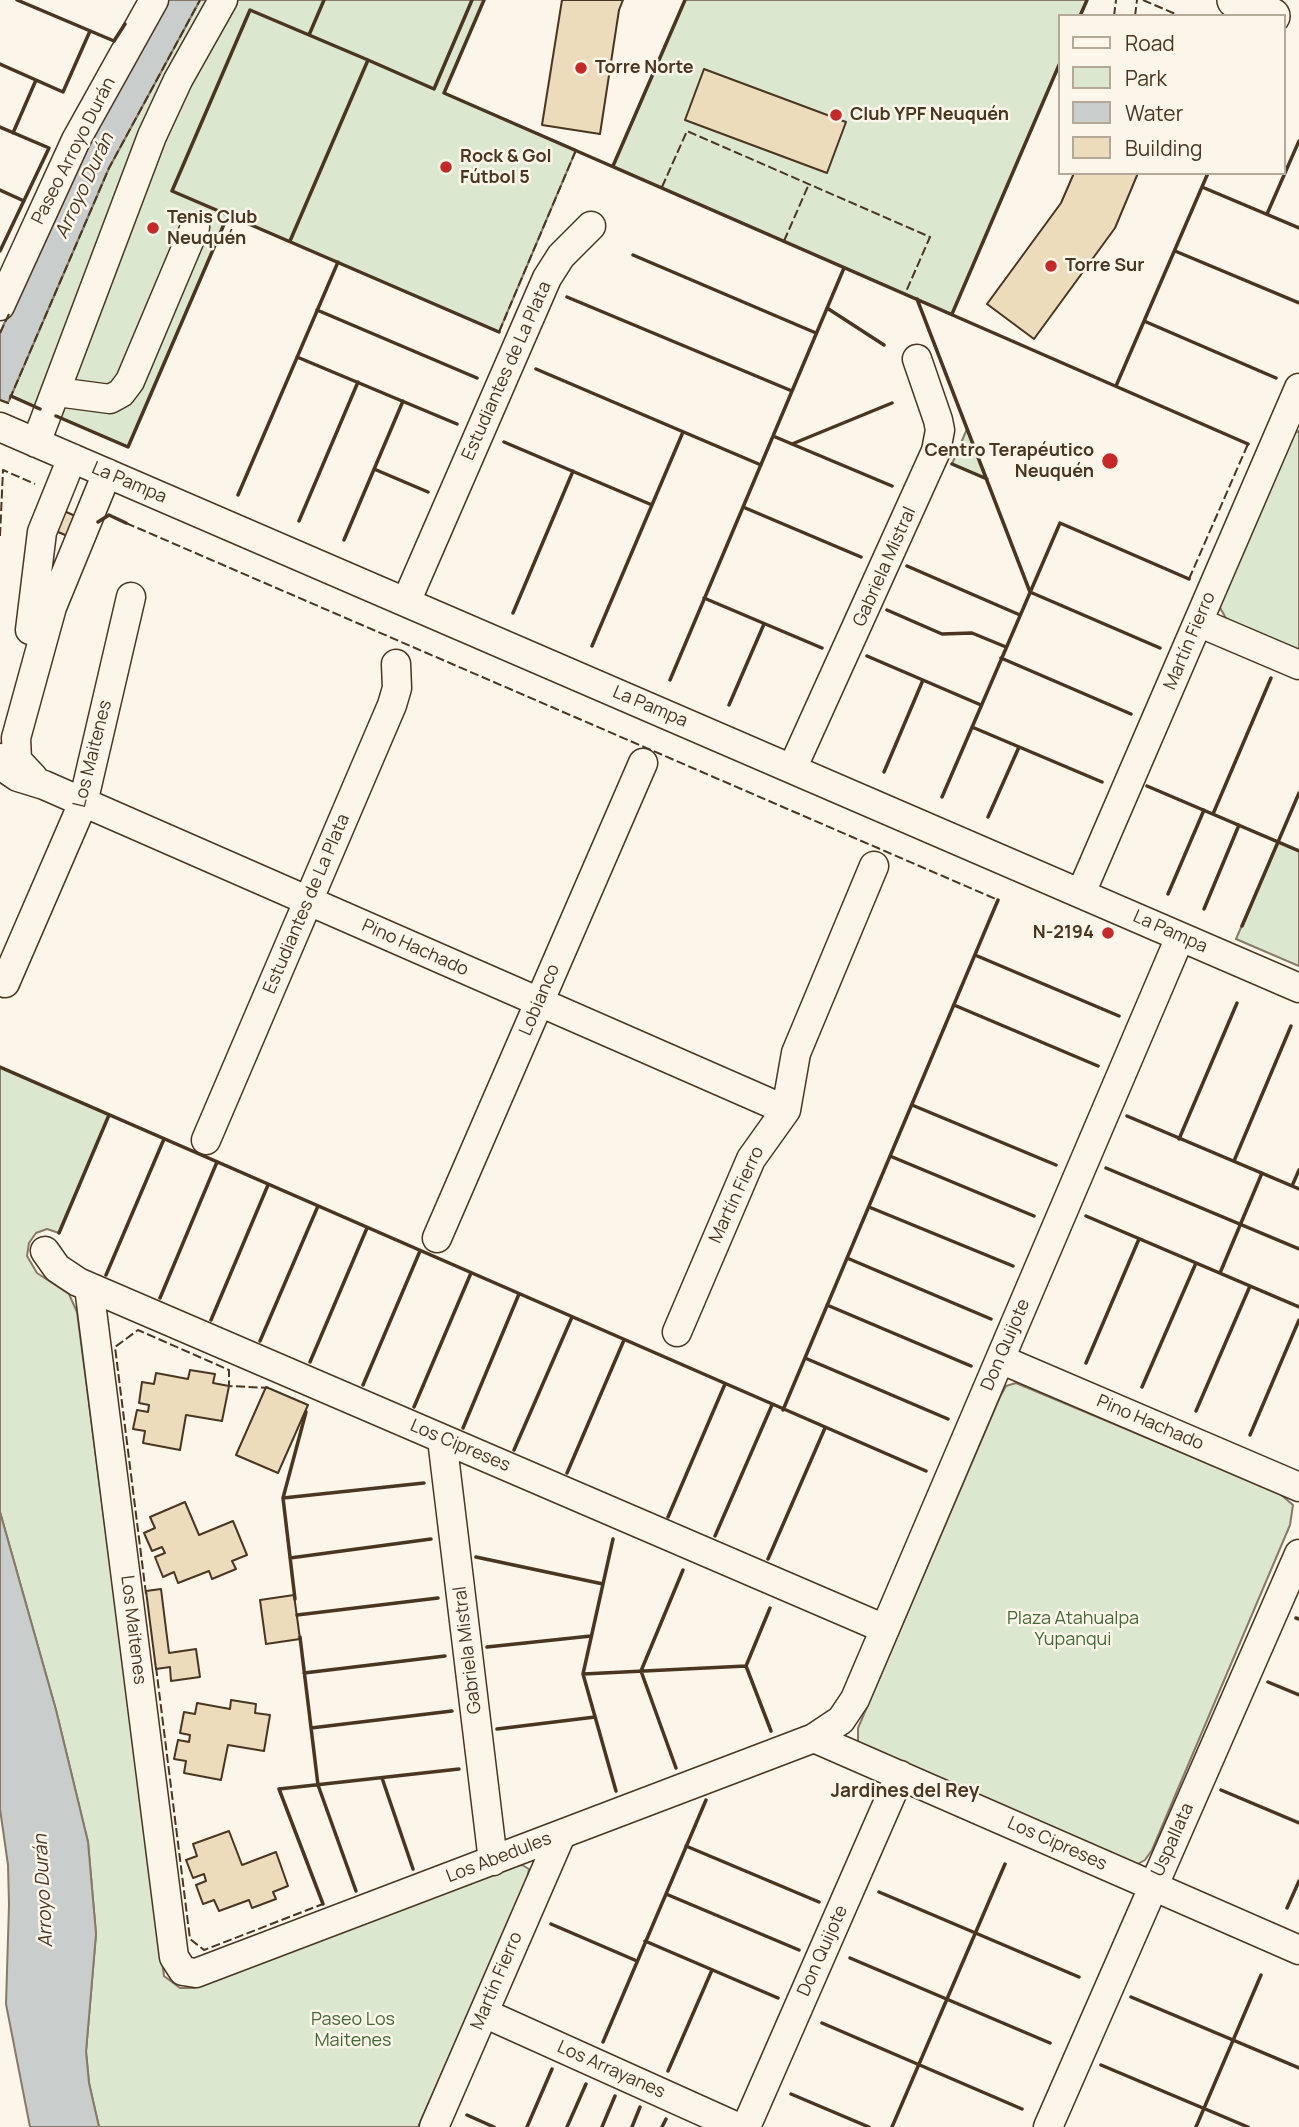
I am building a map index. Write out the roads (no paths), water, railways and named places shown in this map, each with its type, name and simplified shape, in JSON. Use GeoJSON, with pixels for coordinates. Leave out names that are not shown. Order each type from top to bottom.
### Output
{"type":"FeatureCollection","features":[{"type":"Feature","properties":{"kind":"main road"},"geometry":{"type":"LineString","coordinates":[[1235,0],[1267,14]]}},
{"type":"Feature","properties":{"kind":"street","name":"Paseo Arroyo Durán"},"geometry":{"type":"LineString","coordinates":[[0,306],[70,151],[154,0]]}},
{"type":"Feature","properties":{"kind":"street"},"geometry":{"type":"LineString","coordinates":[[0,734],[32,624],[45,503],[56,451],[57,392],[152,136],[178,80],[222,0]]}},
{"type":"Feature","properties":{"kind":"street","name":"Estudiantes de La Plata"},"geometry":{"type":"LineString","coordinates":[[406,602],[547,278],[561,256],[590,226]]}},
{"type":"Feature","properties":{"kind":"street"},"geometry":{"type":"LineString","coordinates":[[57,392],[110,399],[121,393],[130,380],[195,227]]}},
{"type":"Feature","properties":{"kind":"street","name":"Gabriela Mistral"},"geometry":{"type":"LineString","coordinates":[[792,769],[936,452],[938,420],[917,359]]}},
{"type":"Feature","properties":{"kind":"street","name":"Martín Fierro"},"geometry":{"type":"LineString","coordinates":[[1081,893],[1296,404]]}},
{"type":"Feature","properties":{"kind":"street","name":"La Pampa"},"geometry":{"type":"LineString","coordinates":[[0,427],[1299,988]]}},
{"type":"Feature","properties":{"kind":"street"},"geometry":{"type":"LineString","coordinates":[[44,785],[21,766],[16,753],[16,738],[52,607],[107,473]]}},
{"type":"Feature","properties":{"kind":"street","name":"Los Maitenes"},"geometry":{"type":"LineString","coordinates":[[5,983],[83,803],[131,597]]}},
{"type":"Feature","properties":{"kind":"street"},"geometry":{"type":"LineString","coordinates":[[1198,622],[1299,665]]}},
{"type":"Feature","properties":{"kind":"street","name":"Estudiantes de La Plata"},"geometry":{"type":"LineString","coordinates":[[206,1140],[392,705],[397,688],[396,664]]}},
{"type":"Feature","properties":{"kind":"street"},"geometry":{"type":"LineString","coordinates":[[0,758],[12,774],[44,785]]}},
{"type":"Feature","properties":{"kind":"street","name":"Lobianco"},"geometry":{"type":"LineString","coordinates":[[437,1238],[643,763]]}},
{"type":"Feature","properties":{"kind":"street","name":"Pino Hachado"},"geometry":{"type":"LineString","coordinates":[[44,785],[786,1110]]}},
{"type":"Feature","properties":{"kind":"street","name":"Martín Fierro"},"geometry":{"type":"LineString","coordinates":[[677,1332],[751,1158],[786,1110],[796,1053],[874,866]]}},
{"type":"Feature","properties":{"kind":"street","name":"Don Quijote"},"geometry":{"type":"LineString","coordinates":[[814,1738],[841,1720],[849,1710],[1180,937]]}},
{"type":"Feature","properties":{"kind":"street","name":"Los Cipreses"},"geometry":{"type":"LineString","coordinates":[[45,1251],[63,1273],[89,1286],[885,1629]]}},
{"type":"Feature","properties":{"kind":"street","name":"Los Maitenes"},"geometry":{"type":"LineString","coordinates":[[89,1286],[174,1957],[183,1971]]}},
{"type":"Feature","properties":{"kind":"street","name":"Pino Hachado"},"geometry":{"type":"LineString","coordinates":[[1000,1359],[1299,1487]]}},
{"type":"Feature","properties":{"kind":"street","name":"Gabriela Mistral"},"geometry":{"type":"LineString","coordinates":[[442,1438],[493,1861]]}},
{"type":"Feature","properties":{"kind":"street","name":"Uspallata"},"geometry":{"type":"LineString","coordinates":[[1048,2127],[1299,1554]]}},
{"type":"Feature","properties":{"kind":"street","name":"Los Cipreses"},"geometry":{"type":"LineString","coordinates":[[814,1738],[1299,1950]]}},
{"type":"Feature","properties":{"kind":"street","name":"Los Abedules"},"geometry":{"type":"LineString","coordinates":[[183,1971],[202,1972],[814,1738]]}},
{"type":"Feature","properties":{"kind":"street","name":"Don Quijote"},"geometry":{"type":"LineString","coordinates":[[746,2127],[900,1775]]}},
{"type":"Feature","properties":{"kind":"street","name":"Martín Fierro"},"geometry":{"type":"LineString","coordinates":[[434,2127],[561,1835]]}},
{"type":"Feature","properties":{"kind":"street","name":"Los Arrayanes"},"geometry":{"type":"LineString","coordinates":[[484,2012],[737,2127]]}},
{"type":"Feature","properties":{"kind":"water","name":"Arroyo Durán"},"geometry":{"type":"Polygon","coordinates":[[[163,0],[200,0],[109,168],[8,403],[0,400],[0,333],[83,147],[163,0]]]}},
{"type":"Feature","properties":{"kind":"water","name":"Arroyo Durán"},"geometry":{"type":"Polygon","coordinates":[[[0,1512],[56,1710],[88,1842],[96,1934],[86,2052],[89,2083],[99,2127],[30,2127],[6,2004],[9,1905],[8,1865],[0,1809],[0,1512]]]}},
{"type":"Feature","properties":{"kind":"place","name":"Torre Norte"},"geometry":{"type":"Point","coordinates":[581,68]}},
{"type":"Feature","properties":{"kind":"place","name":"Club YPF Neuquén"},"geometry":{"type":"Point","coordinates":[836,115]}},
{"type":"Feature","properties":{"kind":"place","name":"Rock & Gol Fútbol 5"},"geometry":{"type":"Point","coordinates":[446,167]}},
{"type":"Feature","properties":{"kind":"place","name":"Tenis Club Neuquén"},"geometry":{"type":"Point","coordinates":[153,228]}},
{"type":"Feature","properties":{"kind":"place","name":"Torre Sur"},"geometry":{"type":"Point","coordinates":[1051,266]}},
{"type":"Feature","properties":{"kind":"place","name":"Centro Terapéutico Neuquén"},"geometry":{"type":"Point","coordinates":[1110,461]}},
{"type":"Feature","properties":{"kind":"place","name":"N-2194"},"geometry":{"type":"Point","coordinates":[1108,933]}},
{"type":"Feature","properties":{"kind":"district","name":"Jardines del Rey"},"geometry":{"type":"Point","coordinates":[905,1792]}},
{"type":"Feature","properties":{"kind":"park label","name":"Plaza Atahualpa Yupanqui"},"geometry":{"type":"Point","coordinates":[1073,1629]}},
{"type":"Feature","properties":{"kind":"park label","name":"Paseo Los Maitenes"},"geometry":{"type":"Point","coordinates":[353,2030]}}]}
